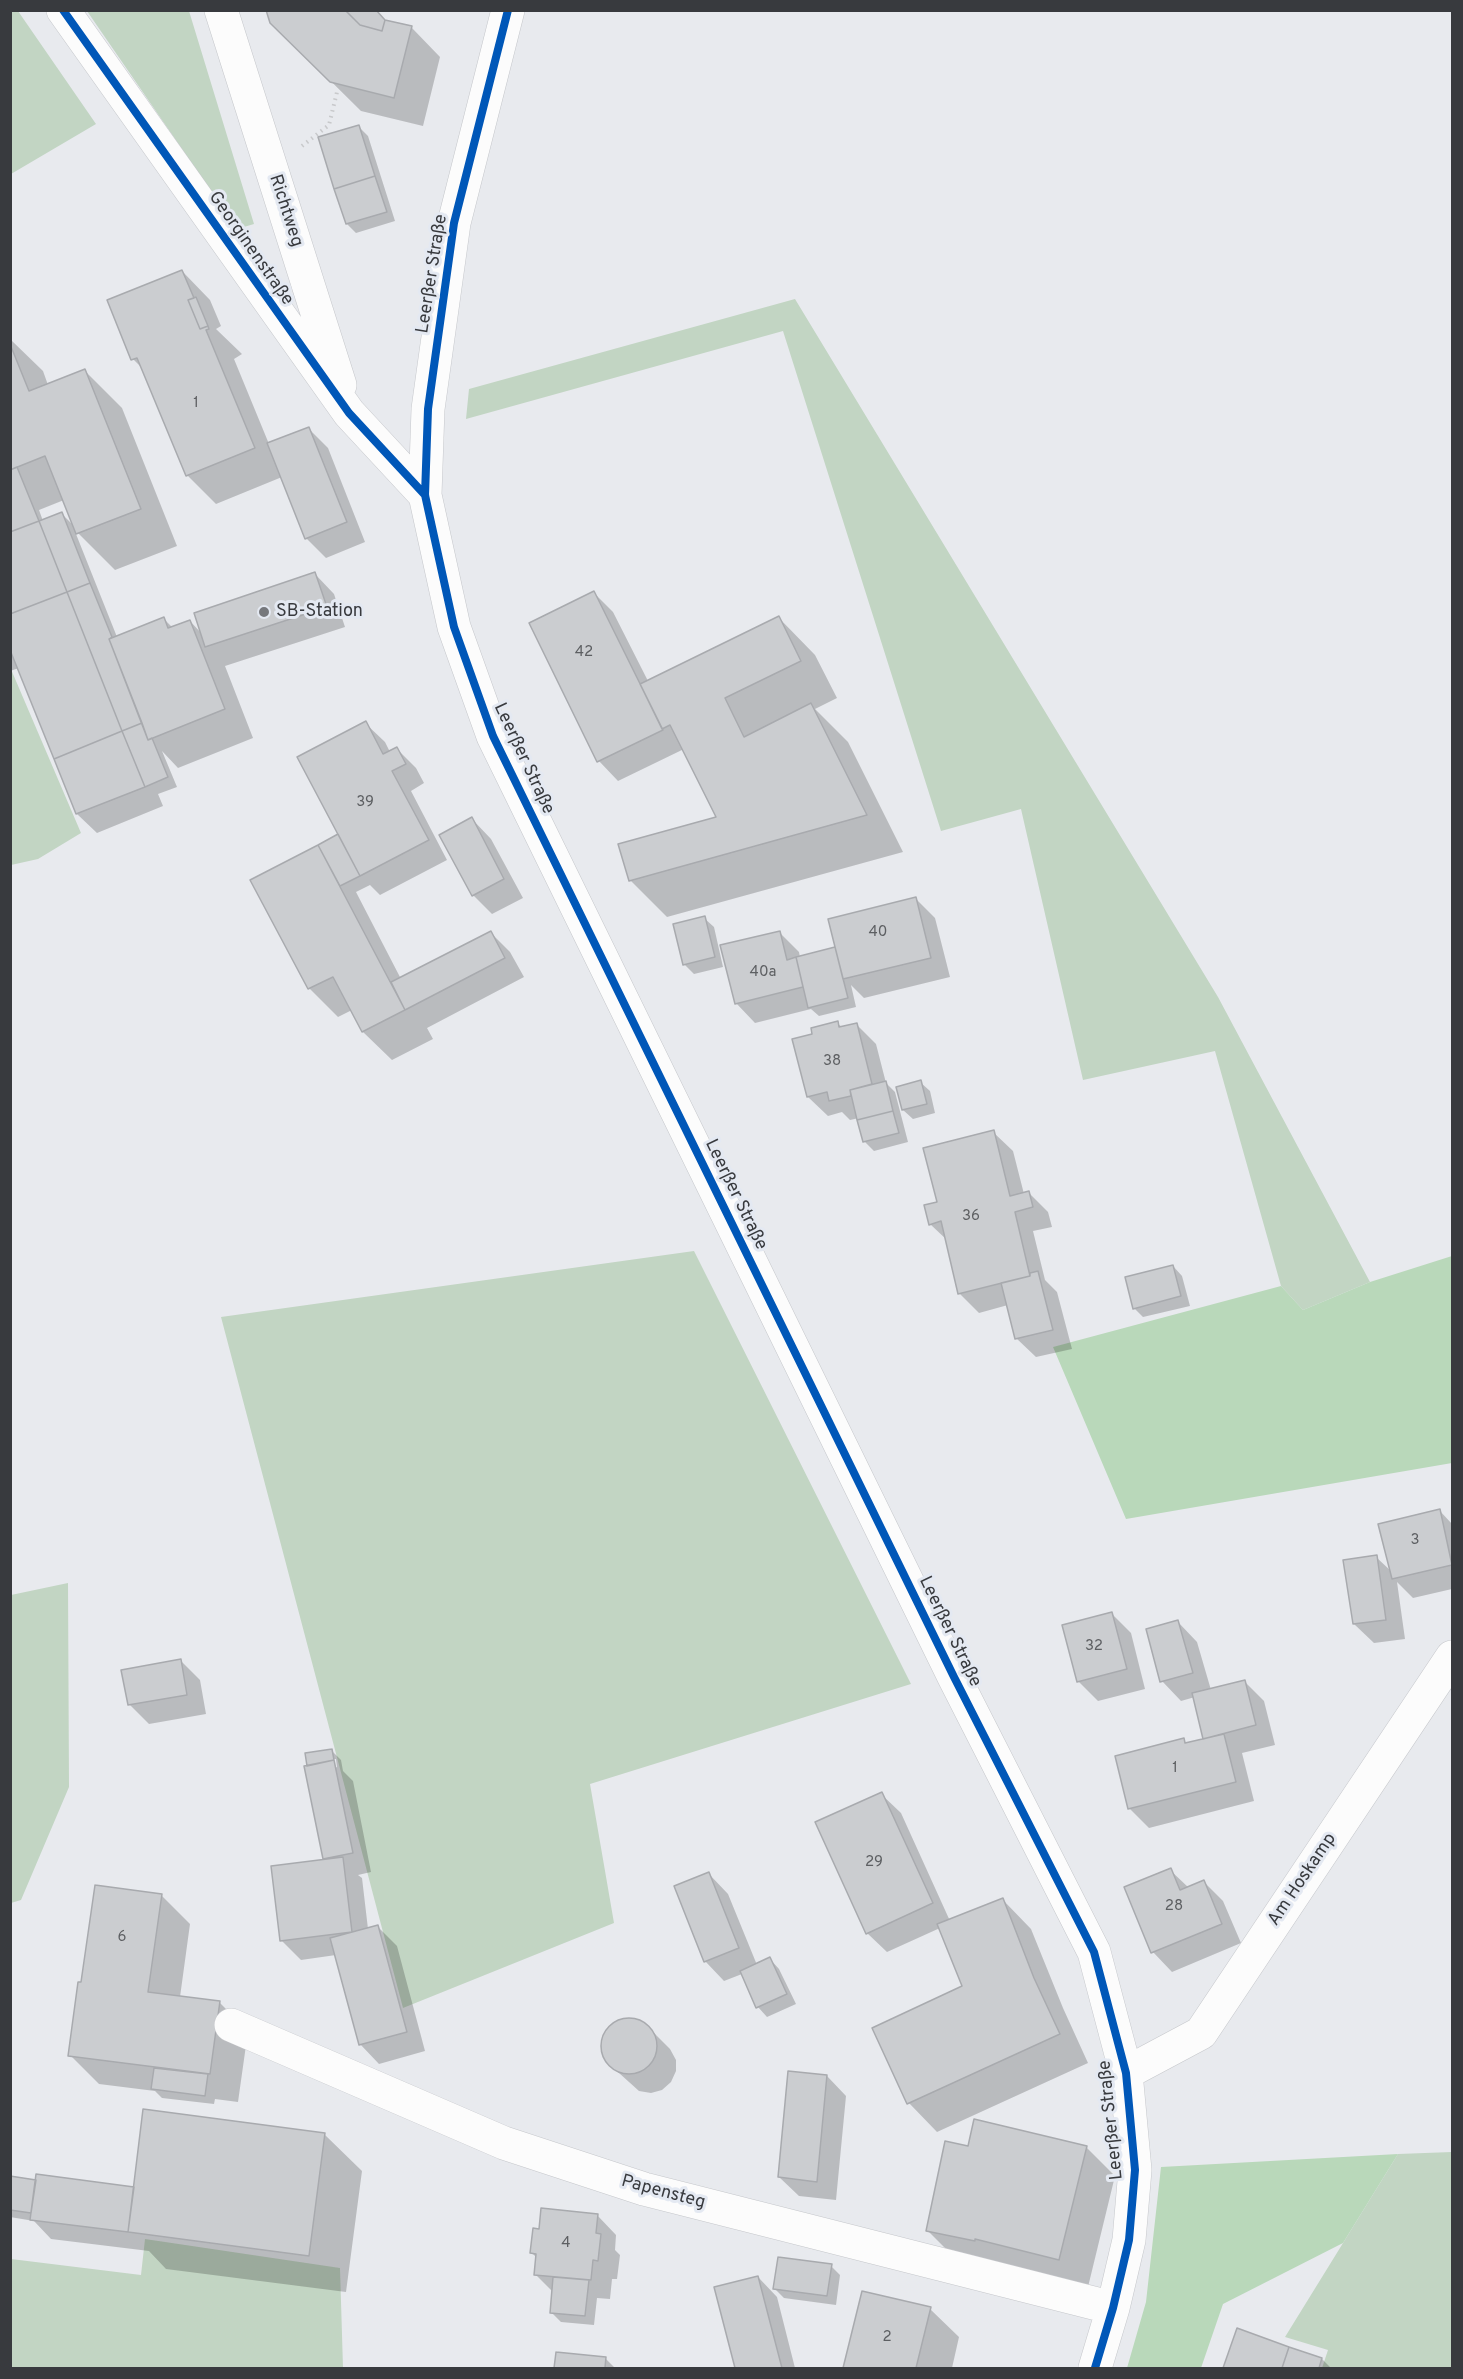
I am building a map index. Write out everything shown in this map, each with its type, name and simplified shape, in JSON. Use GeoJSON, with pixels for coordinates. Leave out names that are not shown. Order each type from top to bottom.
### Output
{"type":"FeatureCollection","features":[{"type":"Feature","properties":{"kind":"street","name":"Georginenstraße"},"geometry":{"type":"LineString","coordinates":[[63,10],[348,412],[425,495]]}},
{"type":"Feature","properties":{"kind":"street","name":"Richtweg"},"geometry":{"type":"LineString","coordinates":[[221,10],[348,412]]}},
{"type":"Feature","properties":{"kind":"street","name":"Leerßer Straße"},"geometry":{"type":"LineString","coordinates":[[508,10],[454,223],[428,409],[425,495],[454,627],[493,736],[954,1677],[1094,1952],[1126,2073],[1135,2170],[1129,2240],[1113,2308],[1095,2368]]}},
{"type":"Feature","properties":{"kind":"street","name":"Am Hoskamp"},"geometry":{"type":"LineString","coordinates":[[1126,2073],[1201,2033],[1452,1657]]}},
{"type":"Feature","properties":{"kind":"street","name":"Papensteg"},"geometry":{"type":"LineString","coordinates":[[231,2025],[504,2143],[644,2189],[1113,2308]]}},
{"type":"Feature","properties":{"kind":"path"},"geometry":{"type":"LineString","coordinates":[[272,170],[329,125],[337,92]]}},
{"type":"Feature","properties":{"kind":"green space"},"geometry":{"type":"Polygon","coordinates":[[[10,11],[18,11],[96,124],[11,174],[10,11]]]}},
{"type":"Feature","properties":{"kind":"green space"},"geometry":{"type":"Polygon","coordinates":[[[87,11],[189,11],[254,224],[237,229],[87,11]]]}},
{"type":"Feature","properties":{"kind":"green space"},"geometry":{"type":"Polygon","coordinates":[[[795,299],[1218,997],[1370,1282],[1303,1310],[1281,1286],[1215,1051],[1083,1080],[1021,809],[941,831],[783,331],[466,419],[469,389],[795,299]]]}},
{"type":"Feature","properties":{"kind":"green space"},"geometry":{"type":"Polygon","coordinates":[[[10,667],[81,833],[38,859],[11,865],[10,667]]]}},
{"type":"Feature","properties":{"kind":"green space"},"geometry":{"type":"Polygon","coordinates":[[[694,1251],[911,1684],[590,1784],[614,1923],[403,2008],[221,1317],[694,1251]]]}},
{"type":"Feature","properties":{"kind":"green space"},"geometry":{"type":"Polygon","coordinates":[[[1452,1256],[1452,1463],[1126,1519],[1053,1347],[1281,1286],[1303,1310],[1370,1282],[1452,1256]]]}},
{"type":"Feature","properties":{"kind":"green space"},"geometry":{"type":"Polygon","coordinates":[[[68,1583],[69,1787],[21,1900],[11,1903],[11,1595],[68,1583]]]}},
{"type":"Feature","properties":{"kind":"green space"},"geometry":{"type":"Polygon","coordinates":[[[1452,2152],[1452,2368],[1322,2368],[1328,2350],[1285,2337],[1398,2154],[1452,2152]]]}},
{"type":"Feature","properties":{"kind":"green space"},"geometry":{"type":"Polygon","coordinates":[[[1398,2154],[1343,2243],[1223,2304],[1201,2368],[1127,2368],[1146,2302],[1161,2167],[1398,2154]]]}},
{"type":"Feature","properties":{"kind":"green space"},"geometry":{"type":"Polygon","coordinates":[[[145,2239],[340,2268],[343,2368],[11,2368],[11,2259],[141,2275],[145,2239]]]}},
{"type":"Feature","properties":{"kind":"building"},"geometry":{"type":"Polygon","coordinates":[[[266,10],[345,10],[360,25],[382,31],[385,20],[412,26],[394,98],[330,82],[270,23],[266,10]]]}},
{"type":"Feature","properties":{"kind":"building"},"geometry":{"type":"Polygon","coordinates":[[[345,10],[376,10],[385,20],[382,31],[360,25],[345,10]]]}},
{"type":"Feature","properties":{"kind":"building"},"geometry":{"type":"Polygon","coordinates":[[[359,125],[375,176],[334,189],[318,137],[359,125]]]}},
{"type":"Feature","properties":{"kind":"building"},"geometry":{"type":"Polygon","coordinates":[[[375,176],[387,212],[346,224],[334,189],[375,176]]]}},
{"type":"Feature","properties":{"kind":"building"},"geometry":{"type":"Polygon","coordinates":[[[182,270],[194,298],[188,300],[200,329],[208,326],[209,329],[206,330],[255,448],[186,476],[137,358],[131,360],[107,300],[182,270]]]}},
{"type":"Feature","properties":{"kind":"building"},"geometry":{"type":"Polygon","coordinates":[[[196,297],[208,326],[200,329],[188,300],[196,297]]]}},
{"type":"Feature","properties":{"kind":"building"},"geometry":{"type":"Polygon","coordinates":[[[10,344],[29,391],[85,369],[141,509],[76,534],[45,456],[10,470],[10,344]]]}},
{"type":"Feature","properties":{"kind":"building"},"geometry":{"type":"Polygon","coordinates":[[[309,427],[347,522],[305,539],[267,443],[309,427]]]}},
{"type":"Feature","properties":{"kind":"building"},"geometry":{"type":"Polygon","coordinates":[[[17,467],[39,521],[10,532],[10,470],[17,467]]]}},
{"type":"Feature","properties":{"kind":"building"},"geometry":{"type":"Polygon","coordinates":[[[62,512],[90,583],[67,592],[39,521],[62,512]]]}},
{"type":"Feature","properties":{"kind":"building"},"geometry":{"type":"Polygon","coordinates":[[[39,521],[67,592],[10,614],[10,532],[39,521]]]}},
{"type":"Feature","properties":{"kind":"building"},"geometry":{"type":"Polygon","coordinates":[[[315,572],[327,607],[205,647],[194,613],[315,572]]]}},
{"type":"Feature","properties":{"kind":"building"},"geometry":{"type":"Polygon","coordinates":[[[90,583],[112,637],[109,639],[142,723],[122,731],[67,592],[90,583]]]}},
{"type":"Feature","properties":{"kind":"building"},"geometry":{"type":"Polygon","coordinates":[[[594,591],[663,730],[597,762],[529,623],[594,591]]]}},
{"type":"Feature","properties":{"kind":"building"},"geometry":{"type":"Polygon","coordinates":[[[67,592],[122,731],[54,759],[10,650],[10,614],[67,592]]]}},
{"type":"Feature","properties":{"kind":"building"},"geometry":{"type":"Polygon","coordinates":[[[779,616],[801,661],[725,698],[744,737],[811,703],[867,815],[629,881],[618,844],[716,817],[670,725],[662,729],[640,684],[779,616]]]}},
{"type":"Feature","properties":{"kind":"building"},"geometry":{"type":"Polygon","coordinates":[[[164,617],[168,628],[190,620],[225,709],[148,740],[109,639],[164,617]]]}},
{"type":"Feature","properties":{"kind":"building"},"geometry":{"type":"Polygon","coordinates":[[[366,721],[383,754],[397,747],[406,764],[392,771],[429,840],[360,876],[297,757],[366,721]]]}},
{"type":"Feature","properties":{"kind":"building"},"geometry":{"type":"Polygon","coordinates":[[[142,723],[148,740],[152,738],[168,777],[145,787],[122,731],[142,723]]]}},
{"type":"Feature","properties":{"kind":"building"},"geometry":{"type":"Polygon","coordinates":[[[122,731],[145,787],[76,814],[54,759],[122,731]]]}},
{"type":"Feature","properties":{"kind":"building"},"geometry":{"type":"Polygon","coordinates":[[[472,817],[504,879],[472,896],[439,835],[472,817]]]}},
{"type":"Feature","properties":{"kind":"building"},"geometry":{"type":"Polygon","coordinates":[[[338,834],[360,876],[340,886],[318,845],[338,834]]]}},
{"type":"Feature","properties":{"kind":"building"},"geometry":{"type":"Polygon","coordinates":[[[318,845],[405,1010],[362,1032],[333,977],[308,989],[250,880],[318,845]]]}},
{"type":"Feature","properties":{"kind":"building"},"geometry":{"type":"Polygon","coordinates":[[[916,897],[931,958],[843,979],[828,919],[916,897]]]}},
{"type":"Feature","properties":{"kind":"building"},"geometry":{"type":"Polygon","coordinates":[[[705,916],[715,957],[683,965],[673,924],[705,916]]]}},
{"type":"Feature","properties":{"kind":"building"},"geometry":{"type":"Polygon","coordinates":[[[491,931],[505,958],[405,1010],[391,982],[491,931]]]}},
{"type":"Feature","properties":{"kind":"building"},"geometry":{"type":"Polygon","coordinates":[[[780,931],[787,960],[796,957],[803,987],[735,1004],[720,945],[780,931]]]}},
{"type":"Feature","properties":{"kind":"building"},"geometry":{"type":"Polygon","coordinates":[[[835,947],[848,998],[808,1008],[796,957],[835,947]]]}},
{"type":"Feature","properties":{"kind":"building"},"geometry":{"type":"Polygon","coordinates":[[[838,1021],[839,1027],[857,1023],[872,1084],[850,1090],[851,1096],[829,1101],[827,1092],[807,1097],[792,1039],[812,1034],[811,1028],[838,1021]]]}},
{"type":"Feature","properties":{"kind":"building"},"geometry":{"type":"Polygon","coordinates":[[[921,1080],[927,1104],[902,1110],[896,1087],[921,1080]]]}},
{"type":"Feature","properties":{"kind":"building"},"geometry":{"type":"Polygon","coordinates":[[[886,1081],[893,1111],[857,1120],[850,1090],[886,1081]]]}},
{"type":"Feature","properties":{"kind":"building"},"geometry":{"type":"Polygon","coordinates":[[[893,1111],[899,1133],[863,1142],[857,1120],[893,1111]]]}},
{"type":"Feature","properties":{"kind":"building"},"geometry":{"type":"Polygon","coordinates":[[[994,1130],[1010,1196],[1029,1191],[1033,1207],[1015,1212],[1030,1276],[958,1294],[941,1221],[929,1225],[924,1205],[937,1202],[923,1148],[994,1130]]]}},
{"type":"Feature","properties":{"kind":"building"},"geometry":{"type":"Polygon","coordinates":[[[1173,1265],[1181,1296],[1133,1309],[1125,1277],[1173,1265]]]}},
{"type":"Feature","properties":{"kind":"building"},"geometry":{"type":"Polygon","coordinates":[[[1038,1271],[1053,1330],[1015,1339],[1001,1283],[1030,1276],[1030,1273],[1038,1271]]]}},
{"type":"Feature","properties":{"kind":"building"},"geometry":{"type":"Polygon","coordinates":[[[1440,1509],[1452,1565],[1392,1579],[1378,1524],[1440,1509]]]}},
{"type":"Feature","properties":{"kind":"building"},"geometry":{"type":"Polygon","coordinates":[[[1377,1555],[1386,1620],[1353,1624],[1343,1560],[1377,1555]]]}},
{"type":"Feature","properties":{"kind":"building"},"geometry":{"type":"Polygon","coordinates":[[[1112,1612],[1127,1669],[1077,1682],[1062,1625],[1112,1612]]]}},
{"type":"Feature","properties":{"kind":"building"},"geometry":{"type":"Polygon","coordinates":[[[1178,1620],[1193,1673],[1160,1682],[1146,1629],[1178,1620]]]}},
{"type":"Feature","properties":{"kind":"building"},"geometry":{"type":"Polygon","coordinates":[[[181,1659],[187,1695],[128,1705],[121,1670],[181,1659]]]}},
{"type":"Feature","properties":{"kind":"building"},"geometry":{"type":"Polygon","coordinates":[[[1245,1680],[1256,1725],[1203,1739],[1192,1693],[1245,1680]]]}},
{"type":"Feature","properties":{"kind":"building"},"geometry":{"type":"Polygon","coordinates":[[[1224,1734],[1236,1782],[1128,1809],[1115,1756],[1184,1738],[1185,1743],[1224,1734]]]}},
{"type":"Feature","properties":{"kind":"building"},"geometry":{"type":"Polygon","coordinates":[[[332,1749],[334,1760],[307,1766],[305,1753],[332,1749]]]}},
{"type":"Feature","properties":{"kind":"building"},"geometry":{"type":"Polygon","coordinates":[[[334,1760],[353,1853],[323,1859],[304,1766],[334,1760]]]}},
{"type":"Feature","properties":{"kind":"building"},"geometry":{"type":"Polygon","coordinates":[[[882,1792],[933,1903],[866,1934],[815,1822],[882,1792]]]}},
{"type":"Feature","properties":{"kind":"building"},"geometry":{"type":"Polygon","coordinates":[[[343,1857],[352,1932],[280,1941],[271,1866],[343,1857]]]}},
{"type":"Feature","properties":{"kind":"building"},"geometry":{"type":"Polygon","coordinates":[[[1171,1868],[1180,1890],[1204,1880],[1222,1924],[1151,1953],[1124,1887],[1171,1868]]]}},
{"type":"Feature","properties":{"kind":"building"},"geometry":{"type":"Polygon","coordinates":[[[709,1872],[739,1948],[704,1962],[674,1886],[709,1872]]]}},
{"type":"Feature","properties":{"kind":"building"},"geometry":{"type":"Polygon","coordinates":[[[95,1885],[162,1894],[148,1992],[220,2001],[210,2074],[68,2056],[95,1885]]]}},
{"type":"Feature","properties":{"kind":"building"},"geometry":{"type":"Polygon","coordinates":[[[1003,1898],[1034,1978],[1060,2034],[907,2104],[872,2028],[962,1986],[937,1924],[1003,1898]]]}},
{"type":"Feature","properties":{"kind":"building"},"geometry":{"type":"Polygon","coordinates":[[[378,1925],[407,2032],[359,2045],[330,1938],[378,1925]]]}},
{"type":"Feature","properties":{"kind":"building"},"geometry":{"type":"Polygon","coordinates":[[[770,1957],[787,1994],[756,2008],[740,1971],[770,1957]]]}},
{"type":"Feature","properties":{"kind":"building"},"geometry":{"type":"Polygon","coordinates":[[[629,2018],[640,2020],[649,2026],[655,2035],[657,2046],[655,2057],[649,2066],[640,2072],[629,2074],[618,2072],[609,2066],[603,2057],[601,2046],[603,2035],[609,2026],[618,2020],[629,2018]]]}},
{"type":"Feature","properties":{"kind":"building"},"geometry":{"type":"Polygon","coordinates":[[[154,2068],[208,2074],[205,2096],[151,2089],[154,2068]]]}},
{"type":"Feature","properties":{"kind":"building"},"geometry":{"type":"Polygon","coordinates":[[[788,2071],[827,2075],[817,2182],[778,2177],[788,2071]]]}},
{"type":"Feature","properties":{"kind":"building"},"geometry":{"type":"Polygon","coordinates":[[[143,2109],[325,2133],[309,2256],[128,2232],[143,2109]]]}},
{"type":"Feature","properties":{"kind":"building"},"geometry":{"type":"Polygon","coordinates":[[[974,2119],[1087,2146],[1059,2260],[975,2239],[975,2241],[926,2231],[945,2141],[968,2146],[974,2119]]]}},
{"type":"Feature","properties":{"kind":"building"},"geometry":{"type":"Polygon","coordinates":[[[36,2174],[134,2187],[128,2232],[30,2220],[36,2174]]]}},
{"type":"Feature","properties":{"kind":"building"},"geometry":{"type":"Polygon","coordinates":[[[10,2176],[36,2180],[31,2213],[10,2210],[10,2176]]]}},
{"type":"Feature","properties":{"kind":"building"},"geometry":{"type":"Polygon","coordinates":[[[541,2208],[598,2214],[596,2233],[601,2234],[598,2261],[593,2260],[591,2280],[534,2275],[536,2254],[530,2253],[533,2228],[539,2229],[541,2208]]]}},
{"type":"Feature","properties":{"kind":"building"},"geometry":{"type":"Polygon","coordinates":[[[778,2257],[832,2264],[827,2296],[773,2289],[778,2257]]]}},
{"type":"Feature","properties":{"kind":"building"},"geometry":{"type":"Polygon","coordinates":[[[758,2276],[782,2368],[735,2368],[714,2287],[758,2276]]]}},
{"type":"Feature","properties":{"kind":"building"},"geometry":{"type":"Polygon","coordinates":[[[553,2277],[589,2280],[585,2316],[550,2313],[553,2277]]]}},
{"type":"Feature","properties":{"kind":"building"},"geometry":{"type":"Polygon","coordinates":[[[862,2291],[931,2307],[916,2368],[843,2368],[862,2291]]]}},
{"type":"Feature","properties":{"kind":"building"},"geometry":{"type":"Polygon","coordinates":[[[1237,2328],[1289,2347],[1282,2368],[1223,2368],[1237,2328]]]}},
{"type":"Feature","properties":{"kind":"building"},"geometry":{"type":"Polygon","coordinates":[[[1289,2347],[1322,2358],[1319,2368],[1282,2368],[1289,2347]]]}},
{"type":"Feature","properties":{"kind":"building"},"geometry":{"type":"Polygon","coordinates":[[[556,2352],[606,2357],[605,2368],[554,2368],[556,2352]]]}},
{"type":"Feature","properties":{"kind":"cycle path"},"geometry":{"type":"LineString","coordinates":[[63,10],[349,413],[425,495]]}},
{"type":"Feature","properties":{"kind":"cycle path"},"geometry":{"type":"LineString","coordinates":[[508,10],[454,223],[428,409],[425,495],[454,627],[493,736],[954,1677],[1094,1952],[1126,2073],[1135,2170],[1129,2240],[1113,2308],[1095,2368]]}},
{"type":"Feature","properties":{"kind":"place","name":"SB-Station"},"geometry":{"type":"Point","coordinates":[264,612]}}]}
